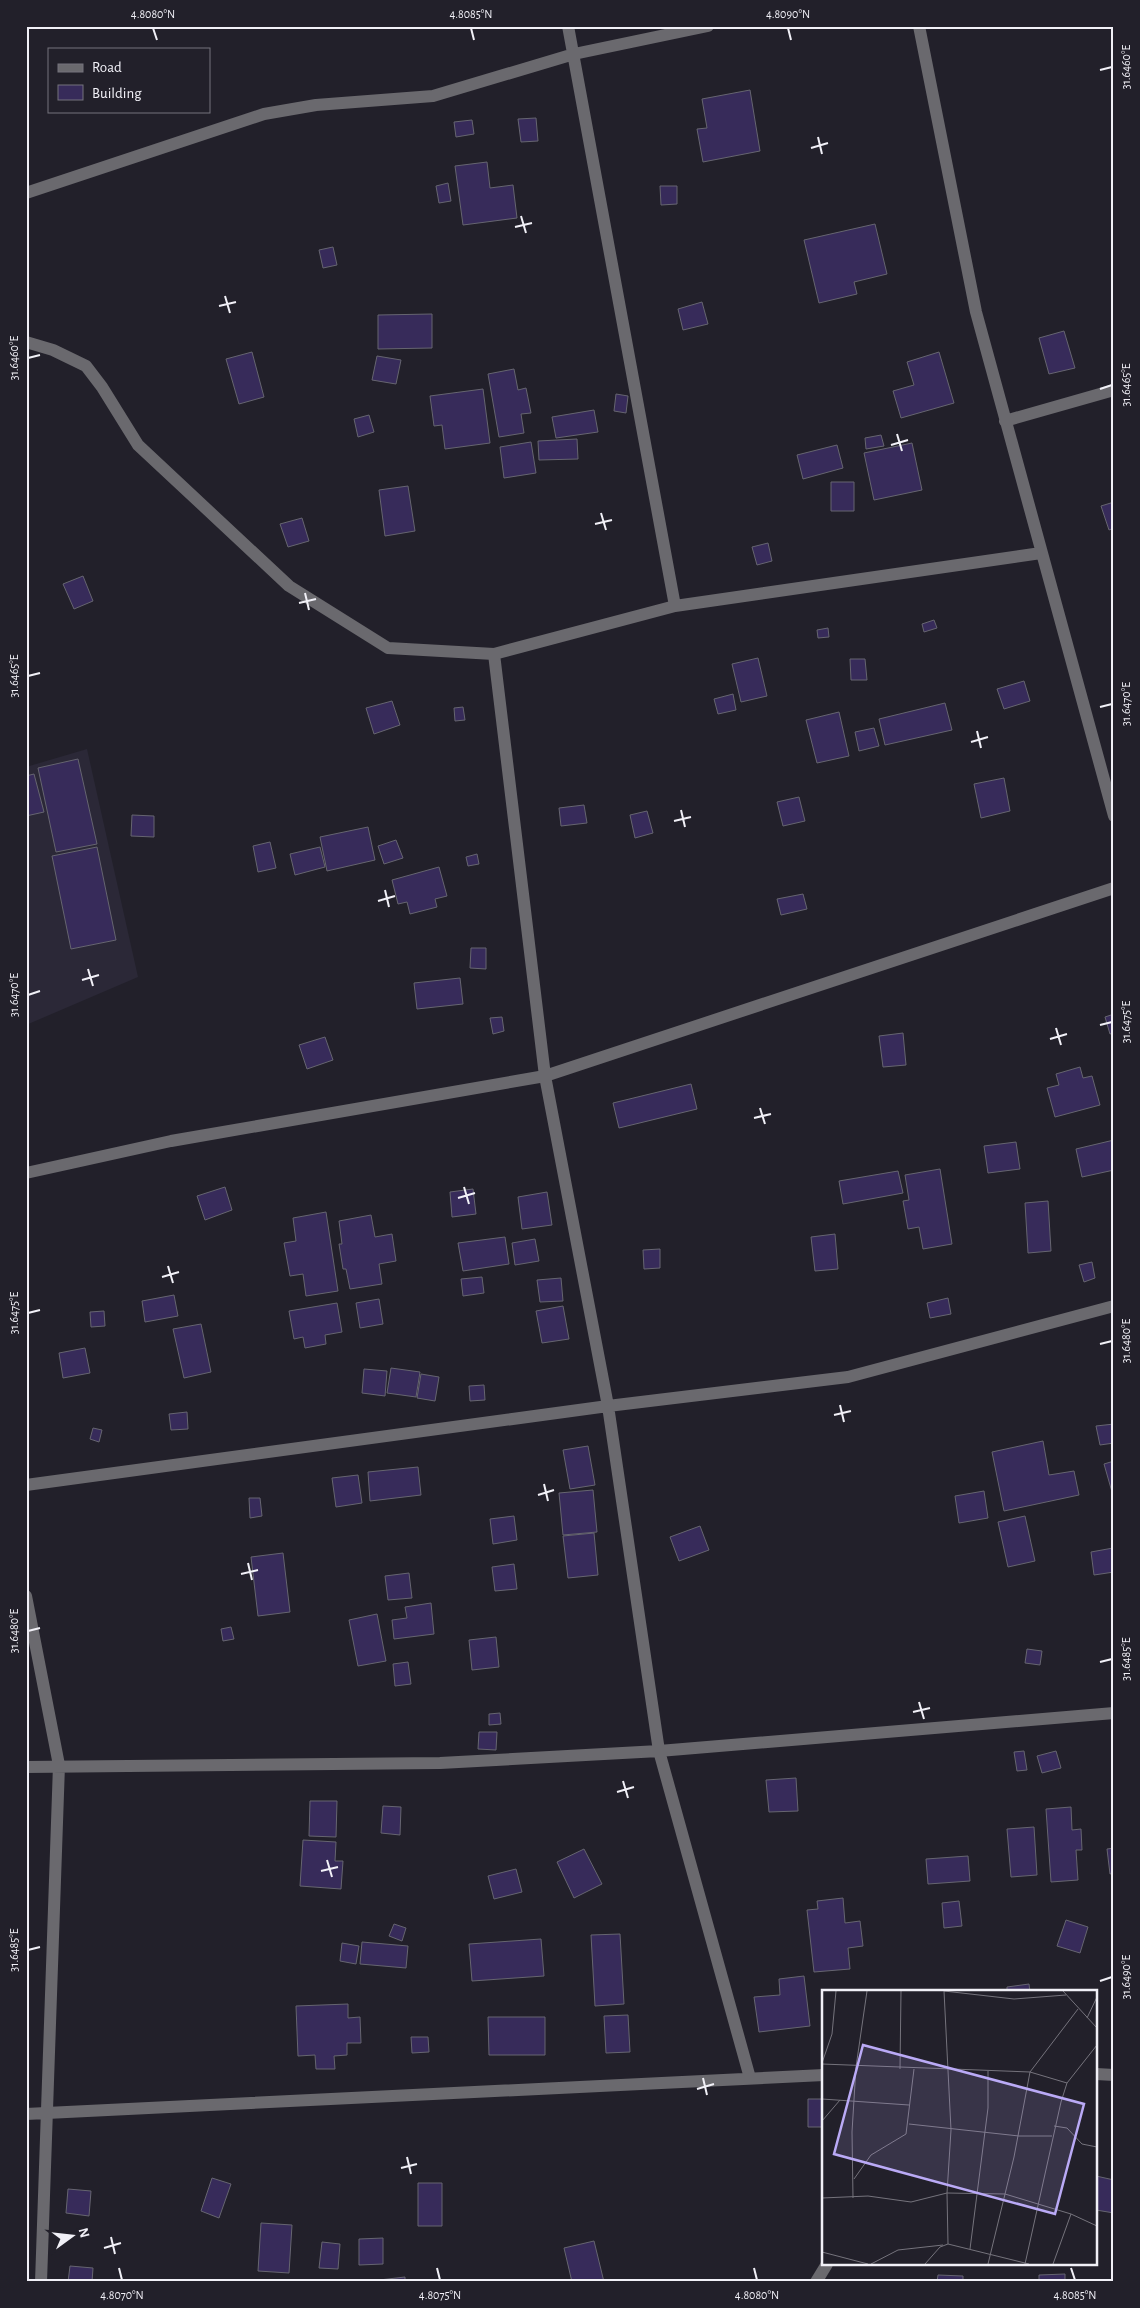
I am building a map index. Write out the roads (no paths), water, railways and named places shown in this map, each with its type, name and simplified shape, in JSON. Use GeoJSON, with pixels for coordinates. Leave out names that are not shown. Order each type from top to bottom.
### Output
{"type":"FeatureCollection","features":[{"type":"Feature","properties":{"kind":"street"},"geometry":{"type":"LineString","coordinates":[[568,26],[676,606]]}},
{"type":"Feature","properties":{"kind":"street"},"geometry":{"type":"LineString","coordinates":[[26,193],[264,114],[316,105],[433,96],[574,54],[708,26]]}},
{"type":"Feature","properties":{"kind":"street"},"geometry":{"type":"LineString","coordinates":[[919,26],[976,312],[1114,816]]}},
{"type":"Feature","properties":{"kind":"street"},"geometry":{"type":"LineString","coordinates":[[26,342],[53,350],[86,366],[102,387],[138,445],[289,586],[388,648],[494,654],[676,606],[1041,553]]}},
{"type":"Feature","properties":{"kind":"street"},"geometry":{"type":"LineString","coordinates":[[1005,420],[1114,390]]}},
{"type":"Feature","properties":{"kind":"street"},"geometry":{"type":"LineString","coordinates":[[494,654],[545,1076],[608,1406],[658,1751],[750,2078]]}},
{"type":"Feature","properties":{"kind":"street"},"geometry":{"type":"LineString","coordinates":[[26,1173],[171,1141],[545,1076],[1114,888]]}},
{"type":"Feature","properties":{"kind":"street"},"geometry":{"type":"LineString","coordinates":[[26,1485],[608,1406],[848,1377],[1114,1306]]}},
{"type":"Feature","properties":{"kind":"street"},"geometry":{"type":"LineString","coordinates":[[26,1596],[59,1766],[41,2282]]}},
{"type":"Feature","properties":{"kind":"street"},"geometry":{"type":"LineString","coordinates":[[26,1767],[440,1763],[658,1751],[1114,1713]]}},
{"type":"Feature","properties":{"kind":"street"},"geometry":{"type":"LineString","coordinates":[[26,2114],[822,2074]]}},
{"type":"Feature","properties":{"kind":"street"},"geometry":{"type":"LineString","coordinates":[[1098,2074],[1114,2075]]}},
{"type":"Feature","properties":{"kind":"street"},"geometry":{"type":"LineString","coordinates":[[816,2282],[826,2266]]}}]}
